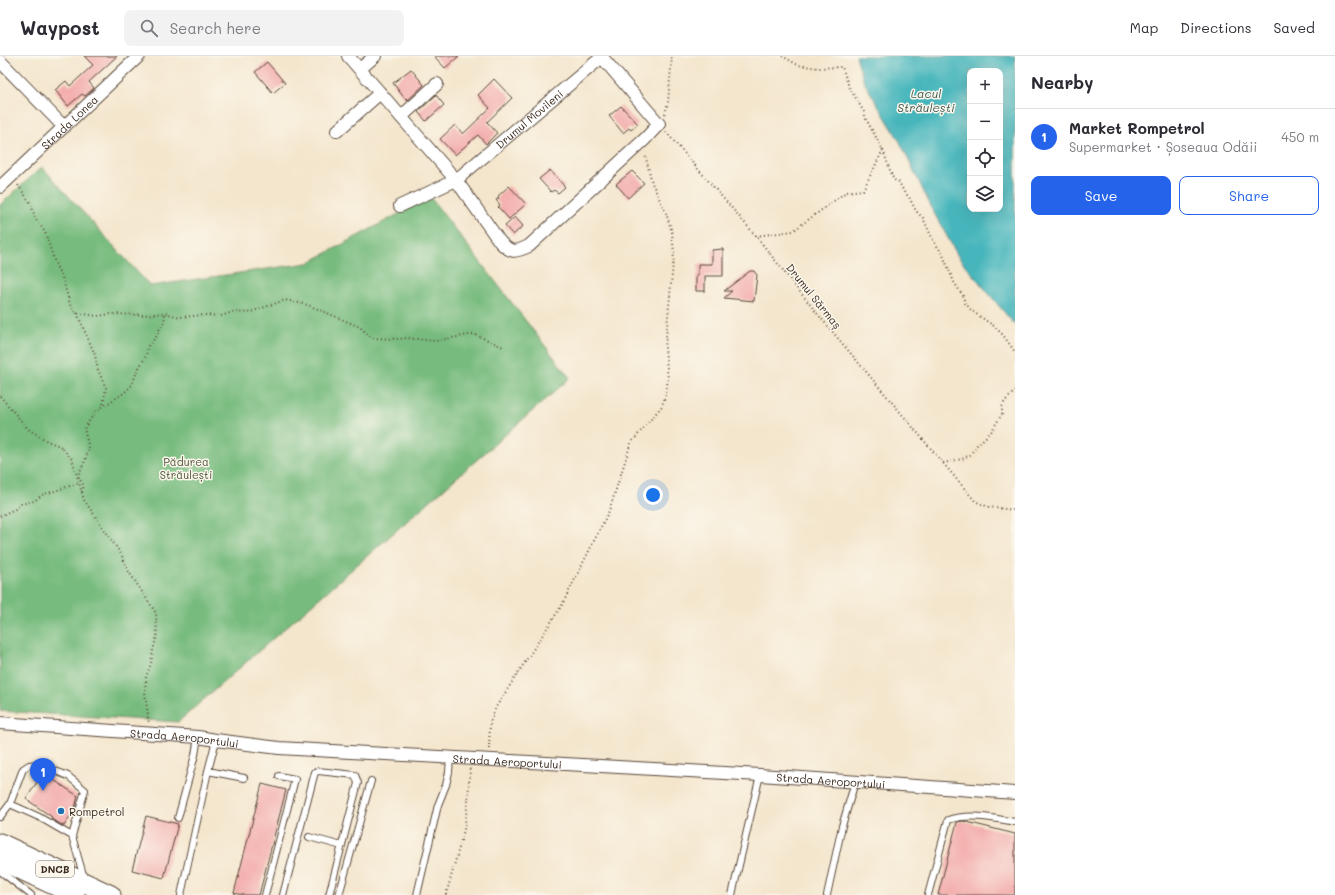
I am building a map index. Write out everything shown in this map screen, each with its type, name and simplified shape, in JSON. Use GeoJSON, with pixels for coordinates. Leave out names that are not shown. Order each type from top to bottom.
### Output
{"type":"FeatureCollection","features":[{"type":"Feature","properties":{"kind":"main road","name":"DNCB"},"geometry":{"type":"LineString","coordinates":[[0,843],[80,889]]}},
{"type":"Feature","properties":{"kind":"main road","name":"DNCB"},"geometry":{"type":"LineString","coordinates":[[0,860],[80,889],[110,895]]}},
{"type":"Feature","properties":{"kind":"street","name":"Strada Lonea"},"geometry":{"type":"LineString","coordinates":[[0,187],[139,56]]}},
{"type":"Feature","properties":{"kind":"street"},"geometry":{"type":"LineString","coordinates":[[348,56],[456,180],[500,242],[507,249],[513,252],[529,246],[645,139],[659,124],[602,56]]}},
{"type":"Feature","properties":{"kind":"street"},"geometry":{"type":"LineString","coordinates":[[360,69],[375,56]]}},
{"type":"Feature","properties":{"kind":"street","name":"Drumul Movileni"},"geometry":{"type":"LineString","coordinates":[[400,206],[456,180],[602,56]]}},
{"type":"Feature","properties":{"kind":"street"},"geometry":{"type":"LineString","coordinates":[[0,61],[64,127]]}},
{"type":"Feature","properties":{"kind":"street"},"geometry":{"type":"LineString","coordinates":[[401,117],[437,84]]}},
{"type":"Feature","properties":{"kind":"street"},"geometry":{"type":"LineString","coordinates":[[337,131],[380,93]]}},
{"type":"Feature","properties":{"kind":"street","name":"Strada Aeroportului"},"geometry":{"type":"LineString","coordinates":[[0,723],[198,736],[216,740],[279,748],[760,775],[1015,793]]}},
{"type":"Feature","properties":{"kind":"lane"},"geometry":{"type":"LineString","coordinates":[[178,818],[195,755],[198,736]]}},
{"type":"Feature","properties":{"kind":"lane"},"geometry":{"type":"LineString","coordinates":[[181,895],[216,740]]}},
{"type":"Feature","properties":{"kind":"lane"},"geometry":{"type":"LineString","coordinates":[[417,895],[438,805],[446,785],[450,757]]}},
{"type":"Feature","properties":{"kind":"lane"},"geometry":{"type":"LineString","coordinates":[[0,817],[10,804],[23,769],[29,765],[38,764],[68,776],[85,790],[72,836],[80,889]]}},
{"type":"Feature","properties":{"kind":"lane"},"geometry":{"type":"LineString","coordinates":[[208,771],[244,778]]}},
{"type":"Feature","properties":{"kind":"lane"},"geometry":{"type":"LineString","coordinates":[[283,895],[314,772],[318,771],[355,775],[358,783],[329,895]]}},
{"type":"Feature","properties":{"kind":"lane"},"geometry":{"type":"LineString","coordinates":[[732,895],[760,775]]}},
{"type":"Feature","properties":{"kind":"lane"},"geometry":{"type":"LineString","coordinates":[[265,895],[295,779],[279,776]]}},
{"type":"Feature","properties":{"kind":"lane"},"geometry":{"type":"LineString","coordinates":[[339,895],[371,781]]}},
{"type":"Feature","properties":{"kind":"lane"},"geometry":{"type":"LineString","coordinates":[[827,895],[842,826],[855,782]]}},
{"type":"Feature","properties":{"kind":"lane"},"geometry":{"type":"LineString","coordinates":[[10,804],[39,817],[72,836]]}},
{"type":"Feature","properties":{"kind":"lane"},"geometry":{"type":"LineString","coordinates":[[928,895],[948,820],[974,817],[1015,822]]}},
{"type":"Feature","properties":{"kind":"lane"},"geometry":{"type":"LineString","coordinates":[[309,838],[342,846]]}},
{"type":"Feature","properties":{"kind":"lane"},"geometry":{"type":"LineString","coordinates":[[0,871],[31,895]]}},
{"type":"Feature","properties":{"kind":"path"},"geometry":{"type":"LineString","coordinates":[[659,124],[665,114],[668,102],[672,56]]}},
{"type":"Feature","properties":{"kind":"path"},"geometry":{"type":"LineString","coordinates":[[782,56],[798,65],[818,68],[842,67],[849,87],[884,150],[888,170],[894,180],[899,182],[922,218],[934,242],[942,253],[954,282],[963,296],[965,303],[972,311],[1003,334],[1015,352]]}},
{"type":"Feature","properties":{"kind":"path","name":"Drumul Sărmaș"},"geometry":{"type":"LineString","coordinates":[[659,124],[756,236],[815,311],[975,501],[988,508],[1015,510]]}},
{"type":"Feature","properties":{"kind":"path"},"geometry":{"type":"LineString","coordinates":[[488,760],[490,722],[496,707],[562,605],[609,510],[631,443],[662,406],[666,392],[668,379],[665,348],[674,253],[672,232],[666,213],[652,183],[645,155],[645,139]]}},
{"type":"Feature","properties":{"kind":"path"},"geometry":{"type":"LineString","coordinates":[[756,236],[793,231],[846,192],[863,190],[884,150]]}},
{"type":"Feature","properties":{"kind":"path"},"geometry":{"type":"LineString","coordinates":[[12,176],[31,204],[35,218],[45,232],[56,266],[62,277],[71,307],[77,313],[95,356],[98,370],[106,388],[103,407]]}},
{"type":"Feature","properties":{"kind":"path"},"geometry":{"type":"LineString","coordinates":[[77,313],[97,316],[111,314],[144,315],[164,313],[180,317],[204,315],[221,316],[233,312],[248,313],[285,300],[308,305],[360,327],[372,338],[435,340],[474,334],[503,346]]}},
{"type":"Feature","properties":{"kind":"path"},"geometry":{"type":"LineString","coordinates":[[82,493],[84,486],[79,477],[79,473],[89,448],[84,429],[96,411],[124,393],[132,385],[137,370],[146,356],[148,346],[164,322],[164,313]]}},
{"type":"Feature","properties":{"kind":"path"},"geometry":{"type":"LineString","coordinates":[[943,463],[962,459],[970,454],[977,445],[992,432],[1002,414],[1002,406],[1015,391]]}},
{"type":"Feature","properties":{"kind":"path"},"geometry":{"type":"LineString","coordinates":[[0,396],[28,429],[47,441],[60,446],[72,459],[84,500],[120,554],[128,572],[156,612],[157,636],[152,650],[152,664],[146,677],[145,692],[150,734]]}},
{"type":"Feature","properties":{"kind":"path"},"geometry":{"type":"LineString","coordinates":[[0,516],[15,509],[21,504],[34,501],[42,495],[79,483]]}},
{"type":"Feature","properties":{"kind":"path"},"geometry":{"type":"LineString","coordinates":[[446,895],[464,830],[471,759]]}},
{"type":"Feature","properties":{"kind":"green space","name":"Pădurea Străulești"},"geometry":{"type":"Polygon","coordinates":[[[42,167],[150,286],[308,263],[430,197],[570,378],[178,722],[0,711],[0,205],[42,167]]]}},
{"type":"Feature","properties":{"kind":"water","name":"Lacul Străulești"},"geometry":{"type":"Polygon","coordinates":[[[856,56],[1015,56],[1015,325],[959,258],[934,213],[899,140],[864,82],[856,56]]]}},
{"type":"Feature","properties":{"kind":"building"},"geometry":{"type":"Polygon","coordinates":[[[84,56],[117,56],[89,82],[94,88],[85,96],[82,94],[68,106],[55,90],[66,81],[70,86],[93,65],[84,56]]]}},
{"type":"Feature","properties":{"kind":"building"},"geometry":{"type":"Polygon","coordinates":[[[434,56],[459,56],[445,68],[434,56]]]}},
{"type":"Feature","properties":{"kind":"building"},"geometry":{"type":"Polygon","coordinates":[[[267,62],[285,83],[273,93],[255,72],[267,62]]]}},
{"type":"Feature","properties":{"kind":"building"},"geometry":{"type":"Polygon","coordinates":[[[411,69],[424,85],[408,100],[406,98],[405,99],[393,83],[411,69]]]}},
{"type":"Feature","properties":{"kind":"building"},"geometry":{"type":"Polygon","coordinates":[[[494,79],[512,98],[487,122],[497,133],[486,144],[478,135],[455,155],[440,139],[455,125],[463,134],[490,108],[478,95],[494,79]]]}},
{"type":"Feature","properties":{"kind":"building"},"geometry":{"type":"Polygon","coordinates":[[[436,95],[444,105],[426,121],[418,112],[436,95]]]}},
{"type":"Feature","properties":{"kind":"building"},"geometry":{"type":"Polygon","coordinates":[[[621,106],[638,124],[631,130],[629,128],[623,133],[609,116],[621,106]]]}},
{"type":"Feature","properties":{"kind":"building"},"geometry":{"type":"Polygon","coordinates":[[[550,170],[565,187],[558,193],[554,190],[551,192],[539,179],[550,170]]]}},
{"type":"Feature","properties":{"kind":"building"},"geometry":{"type":"Polygon","coordinates":[[[632,171],[644,183],[628,198],[616,184],[632,171]]]}},
{"type":"Feature","properties":{"kind":"building"},"geometry":{"type":"Polygon","coordinates":[[[509,186],[526,204],[509,219],[498,207],[500,205],[496,200],[499,198],[498,196],[509,186]]]}},
{"type":"Feature","properties":{"kind":"building"},"geometry":{"type":"Polygon","coordinates":[[[515,217],[523,226],[513,235],[505,226],[515,217]]]}},
{"type":"Feature","properties":{"kind":"building"},"geometry":{"type":"Polygon","coordinates":[[[723,249],[723,276],[705,276],[705,291],[696,291],[698,264],[712,264],[712,250],[723,249]]]}},
{"type":"Feature","properties":{"kind":"building"},"geometry":{"type":"Polygon","coordinates":[[[750,271],[754,271],[757,275],[754,301],[724,298],[732,291],[724,291],[750,271]]]}},
{"type":"Feature","properties":{"kind":"building"},"geometry":{"type":"Polygon","coordinates":[[[43,773],[78,796],[75,808],[64,826],[51,819],[52,817],[26,799],[43,773]]]}},
{"type":"Feature","properties":{"kind":"building"},"geometry":{"type":"Polygon","coordinates":[[[262,784],[286,790],[259,895],[242,895],[234,893],[262,784]]]}},
{"type":"Feature","properties":{"kind":"building"},"geometry":{"type":"Polygon","coordinates":[[[146,816],[178,824],[164,878],[132,870],[146,816]]]}},
{"type":"Feature","properties":{"kind":"building"},"geometry":{"type":"Polygon","coordinates":[[[963,821],[1015,834],[1015,895],[938,895],[957,822],[963,821]]]}},
{"type":"Feature","properties":{"kind":"place","name":"Market Rompetrol"},"geometry":{"type":"Point","coordinates":[43,791]}},
{"type":"Feature","properties":{"kind":"place","name":"Rompetrol"},"geometry":{"type":"Point","coordinates":[61,811]}}]}
